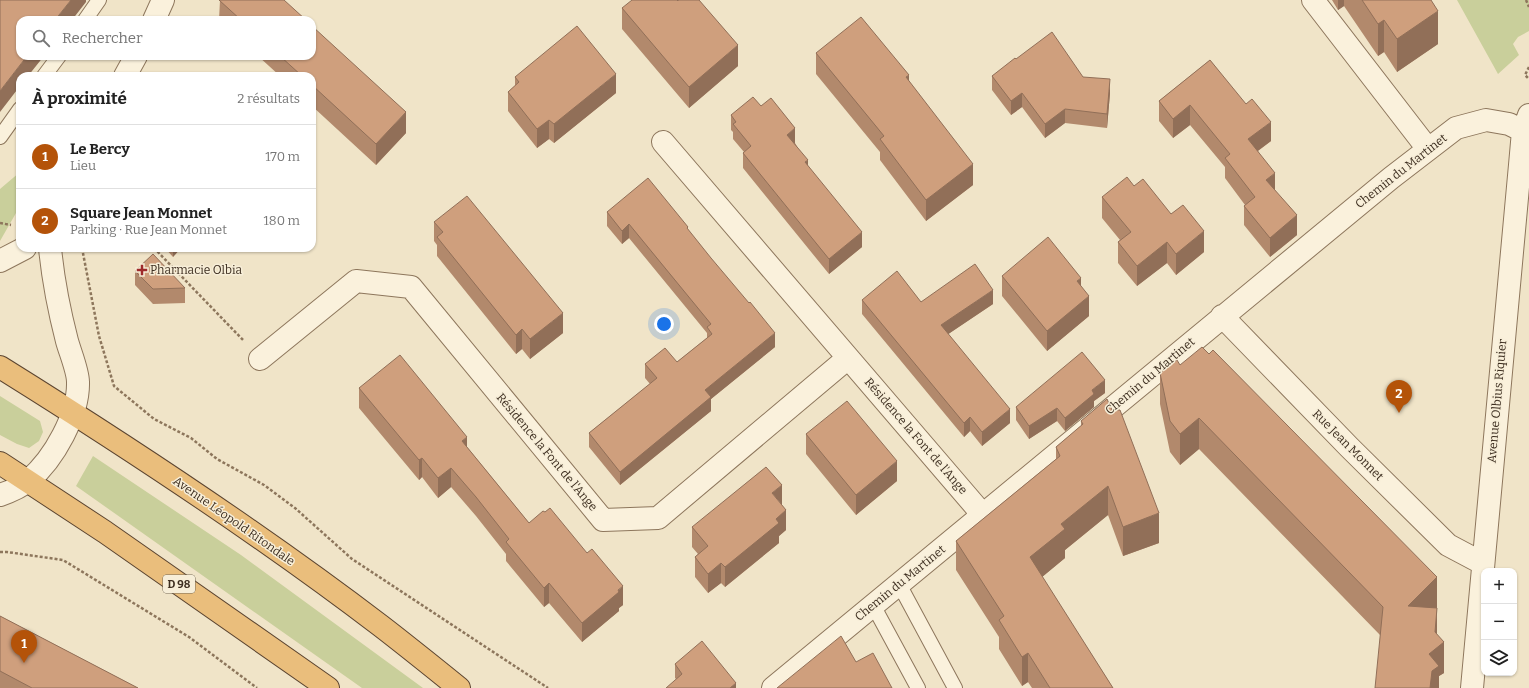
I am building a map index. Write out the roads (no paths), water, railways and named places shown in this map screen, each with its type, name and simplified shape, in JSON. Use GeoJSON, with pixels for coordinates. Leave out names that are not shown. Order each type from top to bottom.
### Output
{"type":"FeatureCollection","features":[{"type":"Feature","properties":{"kind":"highway","name":"Avenue Léopold Ritondale"},"geometry":{"type":"LineString","coordinates":[[0,367],[74,413],[248,530],[381,626],[459,688]]}},
{"type":"Feature","properties":{"kind":"highway","name":"D 98"},"geometry":{"type":"LineString","coordinates":[[0,463],[105,532],[328,688]]}},
{"type":"Feature","properties":{"kind":"street"},"geometry":{"type":"LineString","coordinates":[[156,16],[163,0]]}},
{"type":"Feature","properties":{"kind":"street"},"geometry":{"type":"LineString","coordinates":[[1313,0],[1428,149]]}},
{"type":"Feature","properties":{"kind":"street"},"geometry":{"type":"LineString","coordinates":[[127,72],[134,60]]}},
{"type":"Feature","properties":{"kind":"street","name":"Chemin du Martinet"},"geometry":{"type":"LineString","coordinates":[[772,688],[1222,316],[1391,178],[1456,128],[1486,120],[1509,124],[1526,123]]}},
{"type":"Feature","properties":{"kind":"street","name":"Avenue Olbius Riquier"},"geometry":{"type":"LineString","coordinates":[[1472,688],[1482,563],[1526,123]]}},
{"type":"Feature","properties":{"kind":"street","name":"Résidence la Font de l'Ange"},"geometry":{"type":"LineString","coordinates":[[663,142],[983,515]]}},
{"type":"Feature","properties":{"kind":"street"},"geometry":{"type":"LineString","coordinates":[[0,261],[17,252]]}},
{"type":"Feature","properties":{"kind":"street"},"geometry":{"type":"LineString","coordinates":[[0,495],[28,481],[44,466],[64,434],[74,413],[78,381],[52,277],[50,252]]}},
{"type":"Feature","properties":{"kind":"street","name":"Résidence la Font de l'Ange"},"geometry":{"type":"LineString","coordinates":[[260,358],[356,281],[411,288],[603,520],[658,518],[848,358]]}},
{"type":"Feature","properties":{"kind":"street","name":"Rue Jean Monnet"},"geometry":{"type":"LineString","coordinates":[[1222,316],[1349,447],[1448,545],[1482,563]]}},
{"type":"Feature","properties":{"kind":"lane"},"geometry":{"type":"LineString","coordinates":[[88,16],[99,0]]}},
{"type":"Feature","properties":{"kind":"lane"},"geometry":{"type":"LineString","coordinates":[[47,72],[56,60]]}},
{"type":"Feature","properties":{"kind":"lane"},"geometry":{"type":"LineString","coordinates":[[0,137],[16,115]]}},
{"type":"Feature","properties":{"kind":"lane"},"geometry":{"type":"LineString","coordinates":[[898,584],[955,688]]}},
{"type":"Feature","properties":{"kind":"lane"},"geometry":{"type":"LineString","coordinates":[[873,605],[918,688]]}},
{"type":"Feature","properties":{"kind":"place","name":"Pharmacie Olbia"},"geometry":{"type":"Point","coordinates":[142,270]}},
{"type":"Feature","properties":{"kind":"place","name":"Square Jean Monnet"},"geometry":{"type":"Point","coordinates":[1399,413]}},
{"type":"Feature","properties":{"kind":"place","name":"Le Bercy"},"geometry":{"type":"Point","coordinates":[24,663]}}]}
